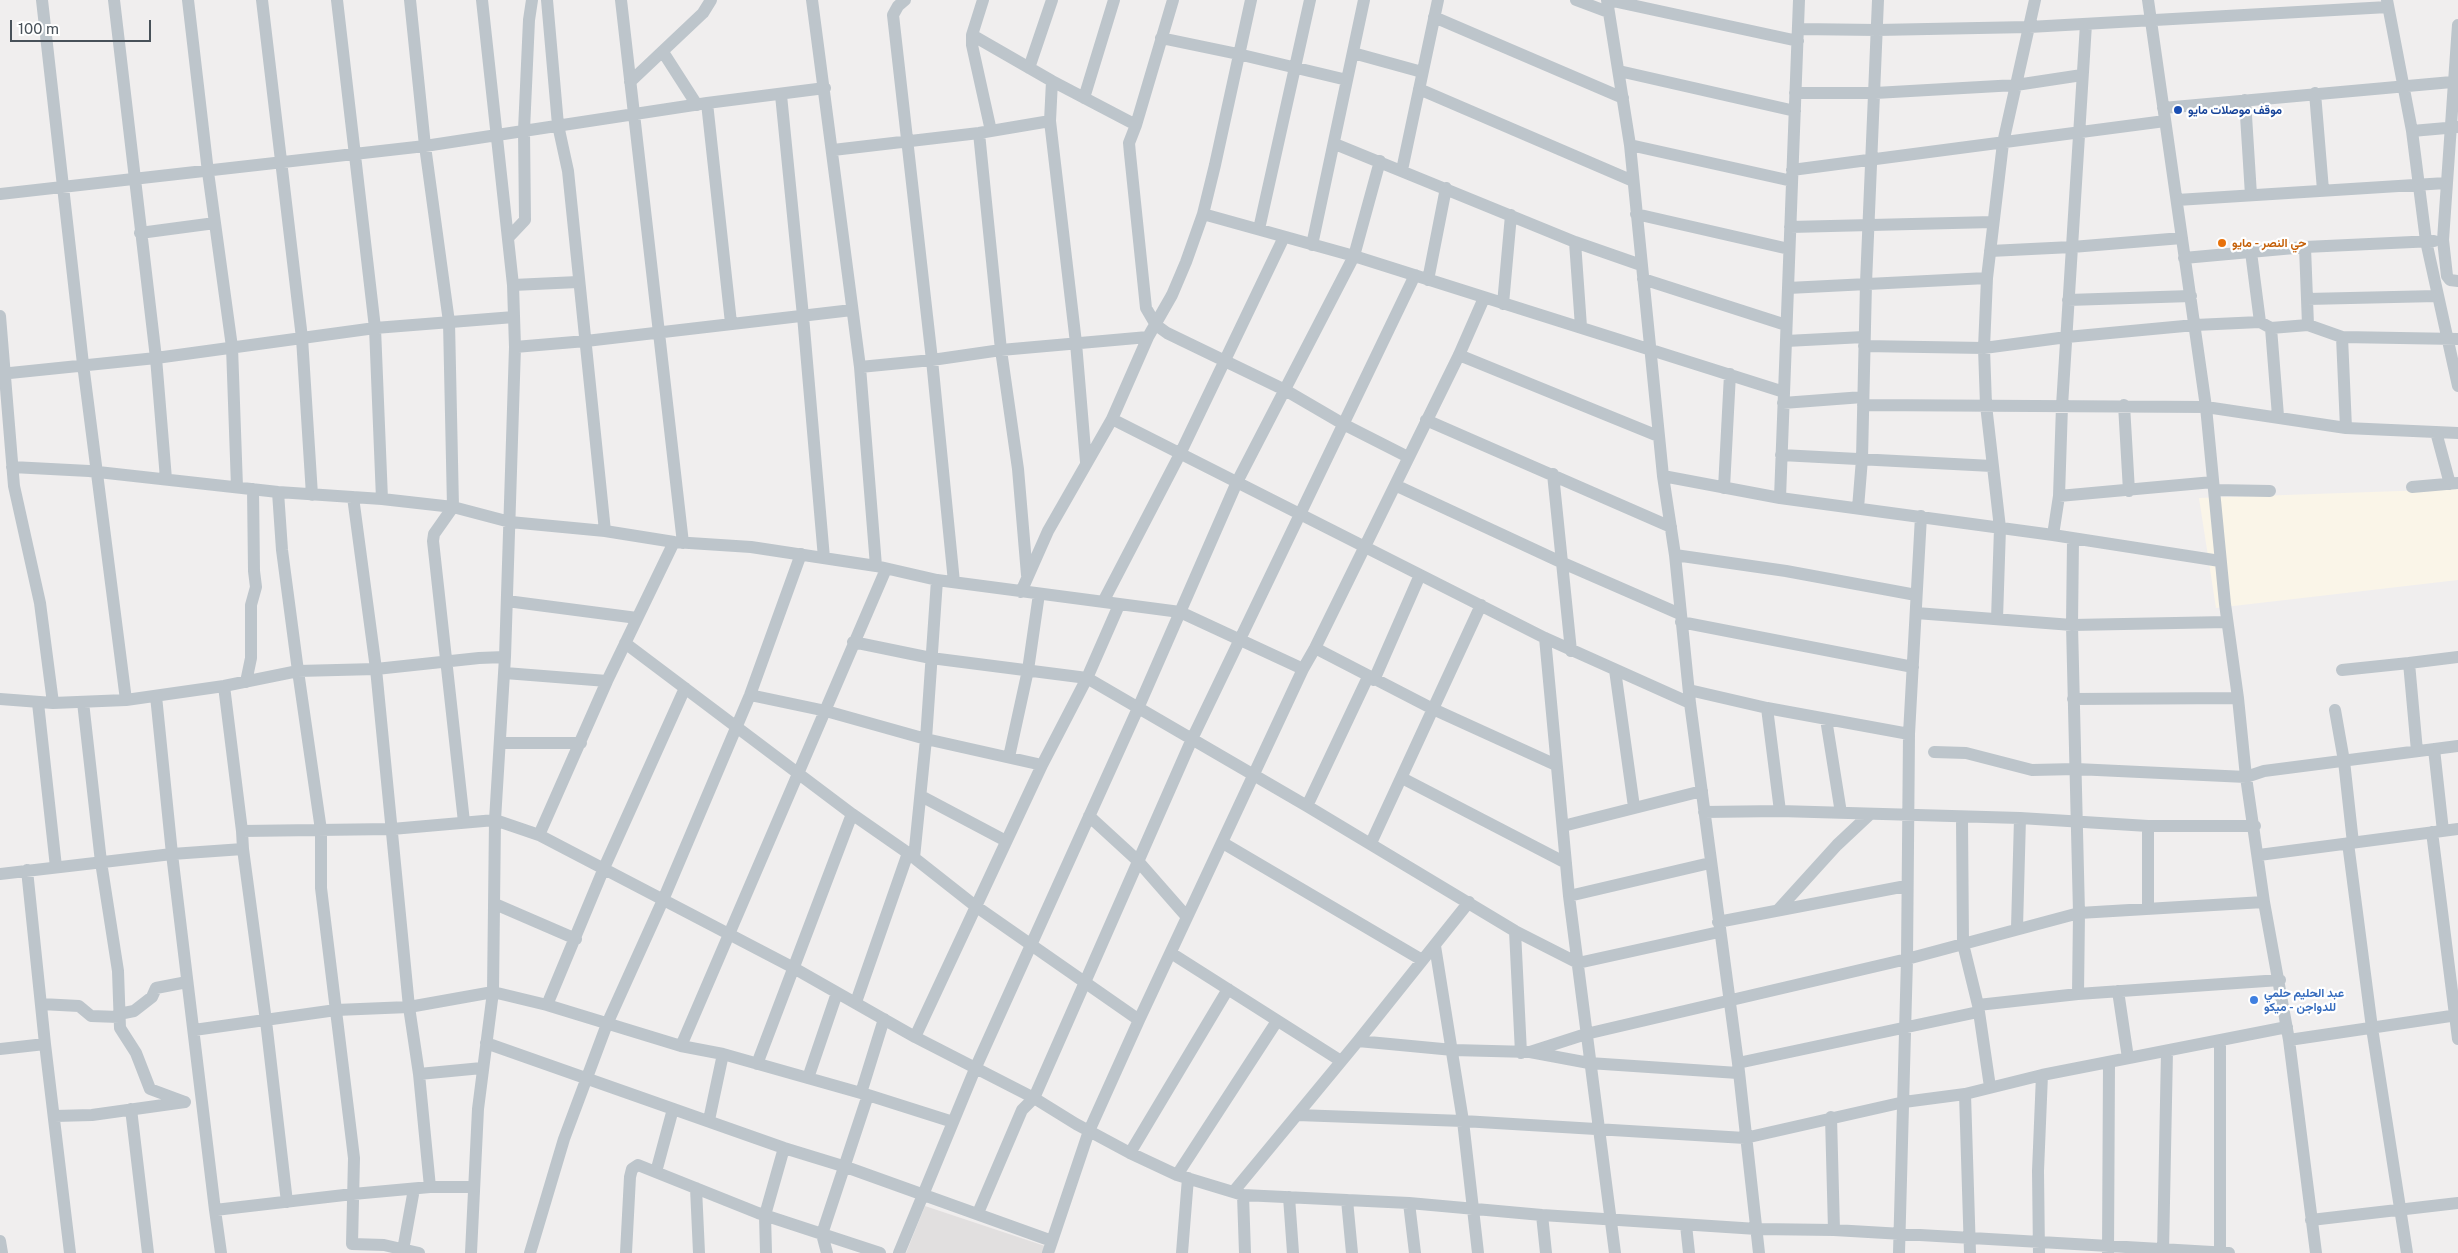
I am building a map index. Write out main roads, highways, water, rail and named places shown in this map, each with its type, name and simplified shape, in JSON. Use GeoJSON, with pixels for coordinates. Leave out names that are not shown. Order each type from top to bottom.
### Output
{"type":"FeatureCollection","features":[{"type":"Feature","properties":{"kind":"place","name":"موقف موصلات مايو"},"geometry":{"type":"Point","coordinates":[2178,110]}},
{"type":"Feature","properties":{"kind":"place","name":"حي النصر - مايو"},"geometry":{"type":"Point","coordinates":[2222,243]}},
{"type":"Feature","properties":{"kind":"place","name":"عبد الحليم حلمي للدواجن - ميكو"},"geometry":{"type":"Point","coordinates":[2254,1000]}}]}
